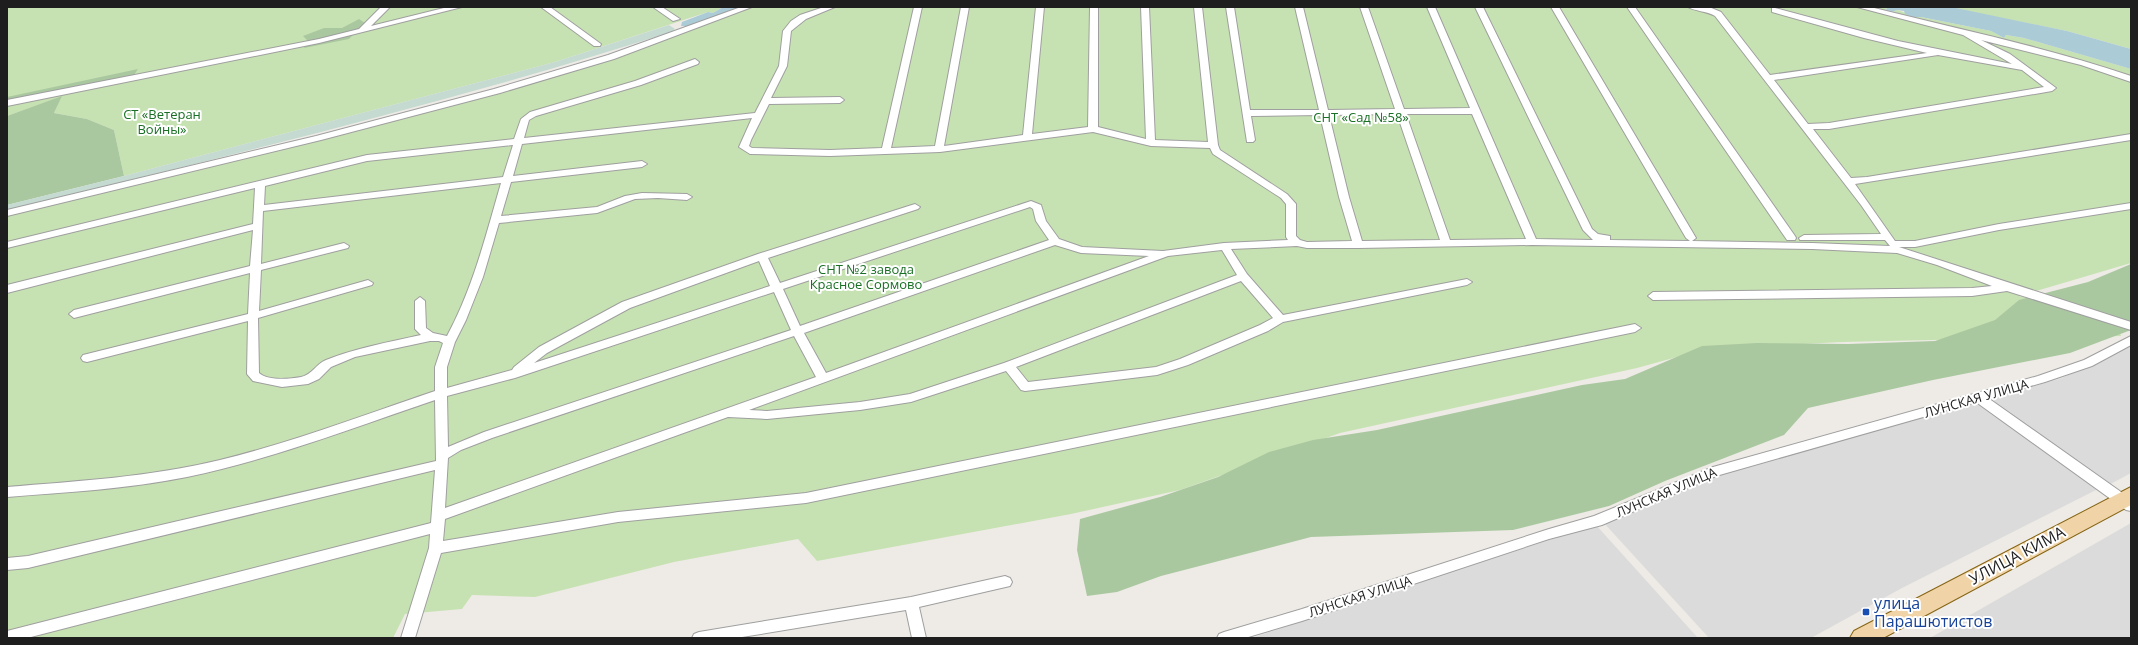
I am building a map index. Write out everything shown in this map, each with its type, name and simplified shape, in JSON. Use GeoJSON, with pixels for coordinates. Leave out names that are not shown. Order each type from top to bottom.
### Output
{"type":"FeatureCollection","features":[{"type":"Feature","properties":{"kind":"main road","name":"УЛИЦА КИМА"},"geometry":{"type":"LineString","coordinates":[[1862,638],[2128,500]]}},
{"type":"Feature","properties":{"kind":"street"},"geometry":{"type":"LineString","coordinates":[[361,31],[386,7]]}},
{"type":"Feature","properties":{"kind":"street"},"geometry":{"type":"LineString","coordinates":[[7,103],[361,31],[458,7]]}},
{"type":"Feature","properties":{"kind":"street"},"geometry":{"type":"LineString","coordinates":[[545,7],[597,44]]}},
{"type":"Feature","properties":{"kind":"street"},"geometry":{"type":"LineString","coordinates":[[657,7],[676,19]]}},
{"type":"Feature","properties":{"kind":"street"},"geometry":{"type":"LineString","coordinates":[[7,213],[318,138],[497,91],[604,59],[748,7]]}},
{"type":"Feature","properties":{"kind":"street"},"geometry":{"type":"LineString","coordinates":[[831,7],[803,17],[794,23],[787,32],[782,66],[764,101],[744,147],[750,151],[830,153],[940,150],[1027,139],[1066,131],[1093,129],[1151,143],[1213,145]]}},
{"type":"Feature","properties":{"kind":"street"},"geometry":{"type":"LineString","coordinates":[[886,151],[918,7]]}},
{"type":"Feature","properties":{"kind":"street"},"geometry":{"type":"LineString","coordinates":[[940,150],[939,143],[965,7]]}},
{"type":"Feature","properties":{"kind":"street"},"geometry":{"type":"LineString","coordinates":[[1027,139],[1040,7]]}},
{"type":"Feature","properties":{"kind":"street"},"geometry":{"type":"LineString","coordinates":[[1093,129],[1094,7]]}},
{"type":"Feature","properties":{"kind":"street"},"geometry":{"type":"LineString","coordinates":[[1145,7],[1151,143]]}},
{"type":"Feature","properties":{"kind":"street"},"geometry":{"type":"LineString","coordinates":[[1198,7],[1213,145],[1216,152],[1284,196],[1291,204],[1291,237],[1297,243]]}},
{"type":"Feature","properties":{"kind":"street"},"geometry":{"type":"LineString","coordinates":[[1230,7],[1250,140]]}},
{"type":"Feature","properties":{"kind":"street"},"geometry":{"type":"LineString","coordinates":[[1299,7],[1358,245]]}},
{"type":"Feature","properties":{"kind":"street"},"geometry":{"type":"LineString","coordinates":[[1364,7],[1446,244]]}},
{"type":"Feature","properties":{"kind":"street"},"geometry":{"type":"LineString","coordinates":[[1431,7],[1532,242]]}},
{"type":"Feature","properties":{"kind":"street"},"geometry":{"type":"LineString","coordinates":[[1479,7],[1591,234],[1599,238],[1791,238],[1892,244],[1970,272],[2006,287],[2131,326]]}},
{"type":"Feature","properties":{"kind":"street"},"geometry":{"type":"LineString","coordinates":[[1555,7],[1691,238]]}},
{"type":"Feature","properties":{"kind":"street"},"geometry":{"type":"LineString","coordinates":[[1631,7],[1791,238]]}},
{"type":"Feature","properties":{"kind":"street"},"geometry":{"type":"LineString","coordinates":[[1692,7],[1708,9],[1718,14],[1848,181],[1892,244]]}},
{"type":"Feature","properties":{"kind":"street"},"geometry":{"type":"LineString","coordinates":[[1861,7],[2084,63],[2131,79]]}},
{"type":"Feature","properties":{"kind":"street"},"geometry":{"type":"LineString","coordinates":[[1775,10],[1853,34],[1941,53],[2025,68]]}},
{"type":"Feature","properties":{"kind":"street"},"geometry":{"type":"LineString","coordinates":[[1806,127],[1829,126],[2052,88],[2025,68],[1964,32]]}},
{"type":"Feature","properties":{"kind":"street"},"geometry":{"type":"LineString","coordinates":[[1768,78],[1941,53]]}},
{"type":"Feature","properties":{"kind":"street"},"geometry":{"type":"LineString","coordinates":[[408,638],[436,548],[442,460],[443,394],[441,367],[449,342],[461,320],[478,277],[525,119],[533,114],[638,83],[695,62]]}},
{"type":"Feature","properties":{"kind":"street"},"geometry":{"type":"LineString","coordinates":[[764,101],[840,100]]}},
{"type":"Feature","properties":{"kind":"street"},"geometry":{"type":"LineString","coordinates":[[1246,113],[1476,111]]}},
{"type":"Feature","properties":{"kind":"street"},"geometry":{"type":"LineString","coordinates":[[7,245],[367,158],[519,140],[758,115]]}},
{"type":"Feature","properties":{"kind":"street"},"geometry":{"type":"LineString","coordinates":[[1848,181],[1874,179],[2131,137]]}},
{"type":"Feature","properties":{"kind":"street"},"geometry":{"type":"LineString","coordinates":[[258,209],[642,164]]}},
{"type":"Feature","properties":{"kind":"street"},"geometry":{"type":"LineString","coordinates":[[260,184],[253,316],[253,374],[257,378],[265,381],[304,381],[315,376],[327,364],[353,354],[430,337],[441,337],[449,342]]}},
{"type":"Feature","properties":{"kind":"street"},"geometry":{"type":"LineString","coordinates":[[495,220],[597,210],[634,197],[687,196]]}},
{"type":"Feature","properties":{"kind":"street"},"geometry":{"type":"LineString","coordinates":[[7,492],[141,480],[228,463],[291,445],[443,394],[511,375],[776,286],[1031,204],[1038,207],[1045,228],[1055,241],[1081,250],[1167,253],[1224,246],[1297,243],[1307,245],[1358,245],[1532,242],[1812,246],[1915,244],[1999,227],[2131,206]]}},
{"type":"Feature","properties":{"kind":"street"},"geometry":{"type":"LineString","coordinates":[[511,375],[543,350],[626,305],[762,256],[915,207]]}},
{"type":"Feature","properties":{"kind":"street"},"geometry":{"type":"LineString","coordinates":[[7,289],[257,226]]}},
{"type":"Feature","properties":{"kind":"street"},"geometry":{"type":"LineString","coordinates":[[7,564],[28,562],[442,460],[457,447],[488,435],[1037,249],[1055,241]]}},
{"type":"Feature","properties":{"kind":"street"},"geometry":{"type":"LineString","coordinates":[[74,314],[344,246]]}},
{"type":"Feature","properties":{"kind":"street"},"geometry":{"type":"LineString","coordinates":[[1224,246],[1243,276],[1280,319]]}},
{"type":"Feature","properties":{"kind":"street"},"geometry":{"type":"LineString","coordinates":[[7,637],[438,521],[724,412],[975,324],[1167,253]]}},
{"type":"Feature","properties":{"kind":"street"},"geometry":{"type":"LineString","coordinates":[[762,256],[797,331],[822,377]]}},
{"type":"Feature","properties":{"kind":"street"},"geometry":{"type":"LineString","coordinates":[[724,412],[767,415],[860,406],[911,398],[1008,366],[1243,276]]}},
{"type":"Feature","properties":{"kind":"street"},"geometry":{"type":"LineString","coordinates":[[1008,366],[1025,387],[1157,371],[1206,352],[1280,319],[1467,282]]}},
{"type":"Feature","properties":{"kind":"street"},"geometry":{"type":"LineString","coordinates":[[88,358],[253,316],[368,283]]}},
{"type":"Feature","properties":{"kind":"street"},"geometry":{"type":"LineString","coordinates":[[1653,296],[1972,292],[2006,287]]}},
{"type":"Feature","properties":{"kind":"street"},"geometry":{"type":"LineString","coordinates":[[420,301],[420,329],[430,337]]}},
{"type":"Feature","properties":{"kind":"street"},"geometry":{"type":"LineString","coordinates":[[436,548],[618,517],[806,498],[1635,328]]}},
{"type":"Feature","properties":{"kind":"street","name":"ЛУНСКАЯ УЛИЦА"},"geometry":{"type":"LineString","coordinates":[[1224,638],[1302,615],[1549,534],[1597,521],[1713,472],[1978,397],[2088,363],[2131,340]]}},
{"type":"Feature","properties":{"kind":"street"},"geometry":{"type":"LineString","coordinates":[[1978,397],[2128,500]]}},
{"type":"Feature","properties":{"kind":"street"},"geometry":{"type":"LineString","coordinates":[[699,638],[911,603],[1005,582]]}},
{"type":"Feature","properties":{"kind":"street"},"geometry":{"type":"LineString","coordinates":[[911,603],[919,638]]}},
{"type":"Feature","properties":{"kind":"shaded area"},"geometry":{"type":"Polygon","coordinates":[[[2131,346],[2131,473],[2105,487],[1987,400],[2062,378],[2131,346]]]}},
{"type":"Feature","properties":{"kind":"shaded area"},"geometry":{"type":"Polygon","coordinates":[[[1978,401],[2098,489],[1902,588],[1811,638],[1709,638],[1604,523],[1715,476],[1978,401]]]}},
{"type":"Feature","properties":{"kind":"shaded area"},"geometry":{"type":"Polygon","coordinates":[[[2131,523],[2131,638],[1930,638],[2131,523]]]}},
{"type":"Feature","properties":{"kind":"shaded area"},"geometry":{"type":"Polygon","coordinates":[[[1596,525],[1698,638],[1252,638],[1368,598],[1596,525]]]}},
{"type":"Feature","properties":{"kind":"green space","name":"СТ «Ветеран Войны»"},"geometry":{"type":"Polygon","coordinates":[[[7,7],[723,7],[713,13],[708,12],[555,62],[124,176],[114,130],[87,119],[54,113],[61,97],[7,116],[7,7]]]}},
{"type":"Feature","properties":{"kind":"green space","name":"СНТ №2 завода Красное Сормово"},"geometry":{"type":"Polygon","coordinates":[[[751,7],[1885,7],[1887,8],[1886,10],[1892,12],[1897,10],[1914,16],[1991,31],[2004,38],[2006,35],[2024,38],[2131,69],[2131,263],[2019,296],[2116,321],[2121,336],[1842,342],[1706,349],[1637,368],[1340,433],[1180,490],[1071,514],[817,561],[798,539],[674,562],[535,597],[472,595],[462,609],[405,614],[393,638],[7,638],[7,215],[566,73],[751,7]]]}},
{"type":"Feature","properties":{"kind":"green space"},"geometry":{"type":"Polygon","coordinates":[[[1947,7],[2131,7],[2131,49],[2067,31],[1947,7]]]}},
{"type":"Feature","properties":{"kind":"green space"},"geometry":{"type":"Polygon","coordinates":[[[359,19],[365,23],[349,39],[304,48],[308,41],[303,36],[324,28],[342,28],[359,19]]]}},
{"type":"Feature","properties":{"kind":"green space"},"geometry":{"type":"Polygon","coordinates":[[[669,25],[675,29],[671,32],[506,82],[340,127],[7,211],[7,205],[124,176],[555,62],[669,25]]]}},
{"type":"Feature","properties":{"kind":"green space"},"geometry":{"type":"Polygon","coordinates":[[[138,69],[134,75],[7,101],[7,97],[138,69]]]}},
{"type":"Feature","properties":{"kind":"green space"},"geometry":{"type":"Polygon","coordinates":[[[62,96],[54,113],[87,119],[114,130],[124,176],[7,205],[7,116],[62,96]]]}},
{"type":"Feature","properties":{"kind":"green space"},"geometry":{"type":"Polygon","coordinates":[[[2131,264],[2131,330],[2070,353],[1933,380],[1808,408],[1784,435],[1665,481],[1609,506],[1513,530],[1311,537],[1161,576],[1117,592],[1087,596],[1077,550],[1080,519],[1160,497],[1218,477],[1269,452],[1313,440],[1377,430],[1582,385],[1625,379],[1702,346],[1757,343],[1848,344],[1935,341],[1995,320],[2019,300],[2088,282],[2131,264]]]}},
{"type":"Feature","properties":{"kind":"water"},"geometry":{"type":"Polygon","coordinates":[[[723,7],[740,7],[694,26],[681,26],[682,22],[708,12],[713,13],[723,7]]]}},
{"type":"Feature","properties":{"kind":"water"},"geometry":{"type":"Polygon","coordinates":[[[1885,7],[1956,8],[2067,31],[2131,49],[2131,69],[2024,38],[2006,35],[2004,38],[1991,31],[1921,17],[1912,17],[1905,14],[1904,11],[1897,10],[1892,12],[1886,10],[1887,8],[1885,7]]]}},
{"type":"Feature","properties":{"kind":"place","name":"улица Парашютистов"},"geometry":{"type":"Point","coordinates":[1866,612]}},
{"type":"Feature","properties":{"kind":"park label","name":"СНТ «Сад №58»"},"geometry":{"type":"Point","coordinates":[1361,117]}}]}
